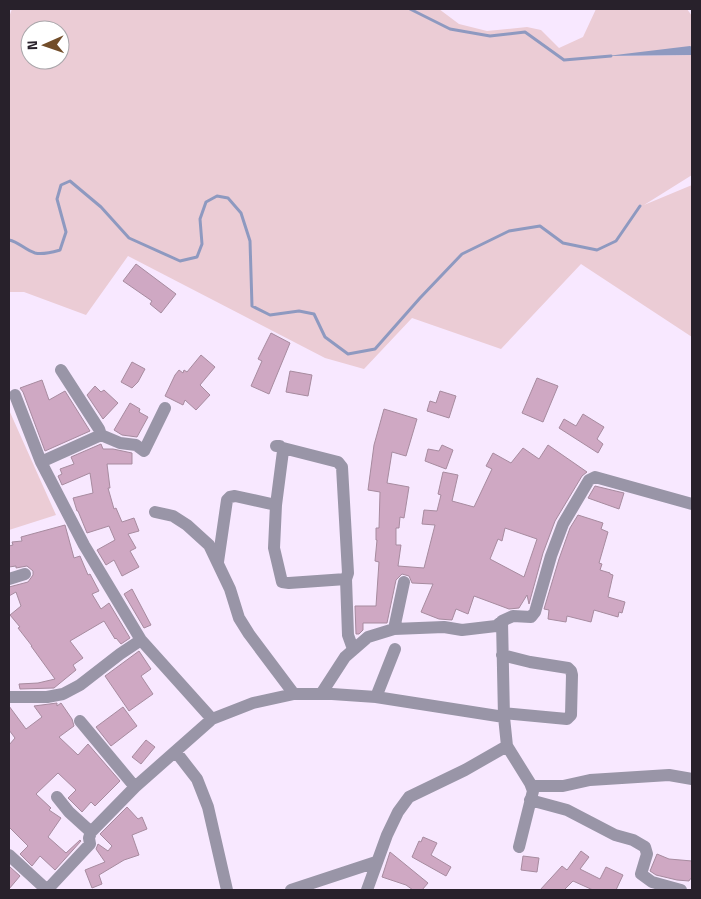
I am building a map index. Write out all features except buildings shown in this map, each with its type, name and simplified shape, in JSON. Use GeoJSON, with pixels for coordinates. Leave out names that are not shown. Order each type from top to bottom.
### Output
{"type":"FeatureCollection","features":[{"type":"Feature","properties":{"kind":"street"},"geometry":{"type":"LineString","coordinates":[[60,370],[101,435],[120,443],[136,445],[144,451],[165,408]]}},
{"type":"Feature","properties":{"kind":"street"},"geometry":{"type":"LineString","coordinates":[[15,394],[41,462],[84,545],[141,640],[212,719]]}},
{"type":"Feature","properties":{"kind":"street"},"geometry":{"type":"LineString","coordinates":[[41,462],[101,435]]}},
{"type":"Feature","properties":{"kind":"street"},"geometry":{"type":"LineString","coordinates":[[346,579],[282,582],[274,548],[278,447],[340,464],[348,573],[346,579],[348,635],[353,649]]}},
{"type":"Feature","properties":{"kind":"street"},"geometry":{"type":"LineString","coordinates":[[321,694],[345,656],[368,637],[394,629],[444,627],[462,630],[496,626],[513,616],[531,617],[535,612],[551,556],[563,524],[589,480],[594,477],[692,504]]}},
{"type":"Feature","properties":{"kind":"street"},"geometry":{"type":"LineString","coordinates":[[218,562],[227,500],[230,497],[236,496],[276,505]]}},
{"type":"Feature","properties":{"kind":"street"},"geometry":{"type":"LineString","coordinates":[[155,512],[173,516],[187,525],[209,545],[218,562],[244,626],[294,694]]}},
{"type":"Feature","properties":{"kind":"street"},"geometry":{"type":"LineString","coordinates":[[9,579],[25,574]]}},
{"type":"Feature","properties":{"kind":"street"},"geometry":{"type":"LineString","coordinates":[[394,629],[404,582]]}},
{"type":"Feature","properties":{"kind":"street"},"geometry":{"type":"LineString","coordinates":[[502,621],[503,715],[507,746],[531,786],[532,791],[519,847]]}},
{"type":"Feature","properties":{"kind":"street"},"geometry":{"type":"LineString","coordinates":[[9,697],[47,697],[63,694],[80,685],[141,640]]}},
{"type":"Feature","properties":{"kind":"street"},"geometry":{"type":"LineString","coordinates":[[376,697],[395,649]]}},
{"type":"Feature","properties":{"kind":"street"},"geometry":{"type":"LineString","coordinates":[[9,855],[47,890],[90,844],[91,832],[135,787],[212,719],[253,703],[294,694],[321,694],[376,697],[503,715],[567,719],[571,715],[572,675],[568,668],[502,655]]}},
{"type":"Feature","properties":{"kind":"street"},"geometry":{"type":"LineString","coordinates":[[80,721],[135,787]]}},
{"type":"Feature","properties":{"kind":"street"},"geometry":{"type":"LineString","coordinates":[[367,890],[376,862],[398,812],[409,797],[507,746]]}},
{"type":"Feature","properties":{"kind":"street"},"geometry":{"type":"LineString","coordinates":[[176,752],[197,779],[208,807],[227,890]]}},
{"type":"Feature","properties":{"kind":"street"},"geometry":{"type":"LineString","coordinates":[[531,786],[563,786],[590,780],[669,776],[692,779]]}},
{"type":"Feature","properties":{"kind":"street"},"geometry":{"type":"LineString","coordinates":[[57,797],[91,832]]}},
{"type":"Feature","properties":{"kind":"street"},"geometry":{"type":"LineString","coordinates":[[530,800],[567,810],[615,835],[633,840],[645,847],[647,854],[641,874],[652,882],[681,890]]}},
{"type":"Feature","properties":{"kind":"street"},"geometry":{"type":"LineString","coordinates":[[291,890],[376,862]]}},
{"type":"Feature","properties":{"kind":"shaded area"},"geometry":{"type":"Polygon","coordinates":[[[12,9],[439,9],[459,24],[487,31],[527,27],[541,30],[559,48],[583,37],[596,9],[687,9],[692,16],[692,47],[615,56],[692,55],[692,175],[644,205],[692,185],[692,337],[581,264],[501,349],[412,318],[364,369],[325,358],[128,256],[86,315],[24,292],[9,292],[9,17],[12,9]]]}},
{"type":"Feature","properties":{"kind":"shaded area"},"geometry":{"type":"Polygon","coordinates":[[[9,410],[56,515],[9,530],[9,410]]]}},
{"type":"Feature","properties":{"kind":"water"},"geometry":{"type":"Polygon","coordinates":[[[692,47],[692,55],[607,56],[692,47]]]}},
{"type":"Feature","properties":{"kind":"waterway"},"geometry":{"type":"LineString","coordinates":[[410,9],[450,29],[490,36],[525,32],[564,60],[611,56]]}},
{"type":"Feature","properties":{"kind":"waterway"},"geometry":{"type":"LineString","coordinates":[[9,240],[38,254],[60,250],[66,232],[57,199],[61,185],[70,181],[101,207],[129,238],[180,261],[197,257],[202,244],[200,219],[206,202],[217,196],[228,198],[241,213],[250,241],[252,306],[270,315],[299,311],[314,314],[325,337],[348,354],[375,349],[462,254],[509,231],[540,226],[563,243],[597,250],[616,241],[640,206]]}}]}
